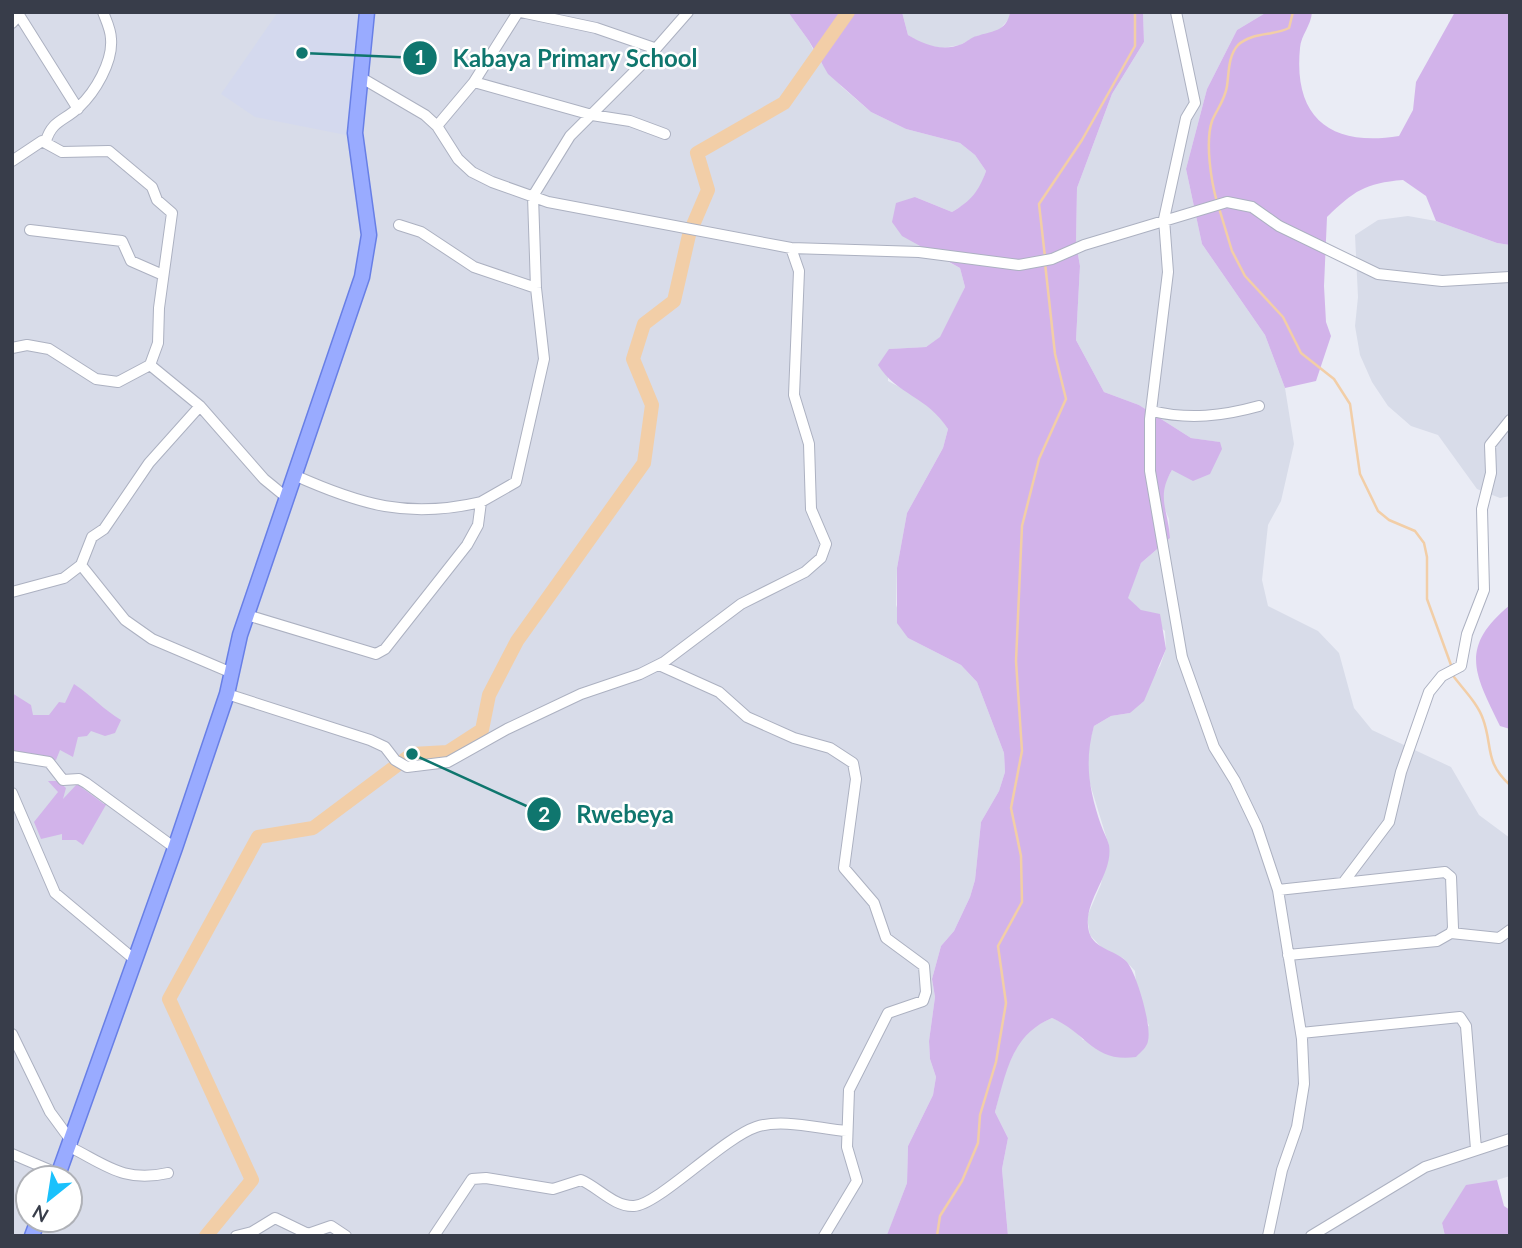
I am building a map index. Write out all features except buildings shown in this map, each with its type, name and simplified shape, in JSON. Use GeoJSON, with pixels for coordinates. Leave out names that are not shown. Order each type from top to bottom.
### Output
{"type":"FeatureCollection","features":[{"type":"Feature","properties":{"kind":"main road"},"geometry":{"type":"LineString","coordinates":[[63,1164],[227,694],[247,615],[367,256],[369,235],[366,197],[355,133],[367,12]]}},
{"type":"Feature","properties":{"kind":"street"},"geometry":{"type":"LineString","coordinates":[[12,161],[46,141],[56,121],[78,109],[95,89],[111,50],[111,37],[103,12]]}},
{"type":"Feature","properties":{"kind":"street"},"geometry":{"type":"LineString","coordinates":[[437,125],[474,82],[519,12],[596,28],[654,48]]}},
{"type":"Feature","properties":{"kind":"street"},"geometry":{"type":"LineString","coordinates":[[294,475],[344,497],[380,507],[448,509],[481,502],[516,482],[544,359],[536,288],[533,196],[555,157],[688,12]]}},
{"type":"Feature","properties":{"kind":"street"},"geometry":{"type":"LineString","coordinates":[[1176,12],[1195,103],[1186,118],[1164,219],[1168,272],[1148,438],[1150,471],[1182,657],[1214,747],[1235,781],[1256,827],[1278,890],[1301,1033],[1304,1084],[1299,1115],[1282,1170],[1268,1236]]}},
{"type":"Feature","properties":{"kind":"street"},"geometry":{"type":"LineString","coordinates":[[12,23],[19,15],[78,109]]}},
{"type":"Feature","properties":{"kind":"street"},"geometry":{"type":"LineString","coordinates":[[360,77],[397,96],[437,125],[451,149],[472,172],[548,202],[791,248],[919,252],[992,264],[1019,265],[1052,259],[1084,245],[1227,202],[1251,207],[1279,226],[1378,274],[1441,281],[1510,277]]}},
{"type":"Feature","properties":{"kind":"street"},"geometry":{"type":"LineString","coordinates":[[474,82],[592,115],[630,121],[665,134]]}},
{"type":"Feature","properties":{"kind":"street"},"geometry":{"type":"LineString","coordinates":[[12,348],[27,345],[49,349],[96,379],[118,382],[150,365],[158,343],[163,275],[172,213],[157,200],[152,187],[109,150],[62,152],[46,141]]}},
{"type":"Feature","properties":{"kind":"street"},"geometry":{"type":"LineString","coordinates":[[399,225],[421,232],[474,267],[536,288]]}},
{"type":"Feature","properties":{"kind":"street"},"geometry":{"type":"LineString","coordinates":[[30,230],[122,242],[131,261],[163,275]]}},
{"type":"Feature","properties":{"kind":"street"},"geometry":{"type":"LineString","coordinates":[[227,694],[370,740],[385,747],[395,760],[407,767],[448,762],[507,729],[581,694],[659,665],[741,604],[805,572],[821,558],[826,544],[811,509],[808,444],[794,395],[799,271],[791,248]]}},
{"type":"Feature","properties":{"kind":"street"},"geometry":{"type":"LineString","coordinates":[[150,365],[200,405],[264,480],[286,497]]}},
{"type":"Feature","properties":{"kind":"street"},"geometry":{"type":"LineString","coordinates":[[12,592],[64,579],[81,565],[92,537],[104,528],[149,463],[200,405]]}},
{"type":"Feature","properties":{"kind":"street"},"geometry":{"type":"LineString","coordinates":[[1152,411],[1169,415],[1223,416],[1259,406]]}},
{"type":"Feature","properties":{"kind":"street"},"geometry":{"type":"LineString","coordinates":[[1343,883],[1389,822],[1404,761],[1429,692],[1441,676],[1461,666],[1466,634],[1484,590],[1482,509],[1491,473],[1490,445],[1510,420]]}},
{"type":"Feature","properties":{"kind":"street"},"geometry":{"type":"LineString","coordinates":[[247,615],[365,653],[376,654],[385,649],[455,562],[478,525],[481,502]]}},
{"type":"Feature","properties":{"kind":"street"},"geometry":{"type":"LineString","coordinates":[[81,565],[125,620],[152,639],[232,673]]}},
{"type":"Feature","properties":{"kind":"street"},"geometry":{"type":"LineString","coordinates":[[659,665],[719,692],[747,717],[794,738],[830,748],[853,763],[856,779],[844,868],[874,903],[886,937],[923,962],[926,992],[920,1004],[894,1009],[884,1018],[849,1090],[847,1147],[857,1181],[824,1236]]}},
{"type":"Feature","properties":{"kind":"street"},"geometry":{"type":"LineString","coordinates":[[12,756],[49,762],[64,780],[79,779],[86,783],[175,848]]}},
{"type":"Feature","properties":{"kind":"street"},"geometry":{"type":"LineString","coordinates":[[12,793],[55,892],[135,960]]}},
{"type":"Feature","properties":{"kind":"street"},"geometry":{"type":"LineString","coordinates":[[1278,890],[1439,872],[1449,874],[1454,889],[1455,920],[1451,933]]}},
{"type":"Feature","properties":{"kind":"street"},"geometry":{"type":"LineString","coordinates":[[1287,955],[1437,941],[1451,933],[1499,938],[1510,930]]}},
{"type":"Feature","properties":{"kind":"street"},"geometry":{"type":"LineString","coordinates":[[1301,1033],[1460,1017],[1466,1026],[1476,1149]]}},
{"type":"Feature","properties":{"kind":"street"},"geometry":{"type":"LineString","coordinates":[[12,1034],[50,1112],[71,1145],[110,1170],[127,1175],[168,1173]]}},
{"type":"Feature","properties":{"kind":"street"},"geometry":{"type":"LineString","coordinates":[[434,1236],[468,1182],[479,1177],[553,1189],[581,1180],[614,1200],[635,1206],[658,1195],[685,1173],[755,1127],[781,1124],[847,1131]]}},
{"type":"Feature","properties":{"kind":"street"},"geometry":{"type":"LineString","coordinates":[[1311,1236],[1425,1167],[1510,1139]]}},
{"type":"Feature","properties":{"kind":"street"},"geometry":{"type":"LineString","coordinates":[[12,1154],[33,1164]]}},
{"type":"Feature","properties":{"kind":"street"},"geometry":{"type":"LineString","coordinates":[[236,1236],[252,1232],[275,1218],[309,1234],[331,1226],[346,1236]]}},
{"type":"Feature","properties":{"kind":"shaded area"},"geometry":{"type":"Polygon","coordinates":[[[12,12],[788,12],[809,41],[817,58],[842,87],[871,112],[906,129],[960,143],[975,155],[986,171],[980,189],[968,202],[952,212],[915,197],[925,250],[960,268],[965,287],[941,337],[926,347],[889,349],[888,381],[924,400],[948,429],[943,448],[907,513],[897,568],[896,605],[908,638],[961,665],[977,682],[1004,753],[1005,772],[999,791],[981,822],[975,880],[970,897],[954,931],[941,946],[932,979],[935,997],[929,1041],[930,1059],[936,1077],[933,1095],[908,1146],[907,1183],[887,1236],[12,1236],[12,12]]]}},
{"type":"Feature","properties":{"kind":"shaded area"},"geometry":{"type":"Polygon","coordinates":[[[278,12],[360,12],[346,135],[255,117],[221,94],[278,12]]]}},
{"type":"Feature","properties":{"kind":"shaded area"},"geometry":{"type":"Polygon","coordinates":[[[788,12],[902,12],[908,35],[927,44],[948,47],[998,30],[1006,23],[1010,12],[1143,12],[1144,42],[1112,94],[1077,188],[1076,243],[1080,266],[1076,340],[1104,392],[1139,405],[1191,438],[1220,442],[1222,449],[1210,474],[1193,481],[1172,470],[1167,479],[1164,503],[1170,538],[1141,563],[1128,598],[1141,610],[1160,614],[1166,649],[1144,701],[1130,713],[1111,716],[1094,726],[1089,752],[1091,788],[1109,845],[1109,856],[1089,910],[1089,932],[1095,942],[1121,957],[1130,967],[1145,1011],[1149,1033],[1147,1043],[1136,1057],[1110,1056],[1052,1018],[1027,1034],[1019,1045],[1007,1070],[995,1112],[1008,1138],[1002,1169],[1008,1236],[887,1235],[907,1183],[908,1146],[933,1095],[936,1077],[930,1059],[929,1041],[935,997],[932,979],[941,946],[954,931],[970,897],[975,880],[981,822],[999,791],[1005,772],[1004,753],[977,682],[961,665],[908,638],[897,623],[897,568],[907,513],[943,448],[948,429],[931,409],[894,383],[878,365],[889,349],[926,347],[940,337],[965,287],[960,268],[902,236],[892,222],[896,203],[915,197],[952,212],[973,195],[986,171],[975,155],[960,143],[906,129],[871,112],[828,74],[788,12]]]}},
{"type":"Feature","properties":{"kind":"shaded area"},"geometry":{"type":"Polygon","coordinates":[[[902,12],[1010,12],[1009,19],[995,34],[977,36],[960,45],[942,48],[924,45],[908,35],[902,12]]]}},
{"type":"Feature","properties":{"kind":"shaded area"},"geometry":{"type":"Polygon","coordinates":[[[1143,12],[1267,12],[1237,30],[1207,89],[1186,169],[1202,244],[1265,335],[1285,388],[1294,444],[1281,501],[1268,525],[1262,580],[1268,606],[1318,631],[1339,653],[1354,708],[1372,730],[1451,767],[1479,815],[1510,838],[1510,1176],[1497,1180],[1442,1223],[1445,1236],[1008,1236],[1002,1169],[1008,1138],[995,1112],[1005,1071],[1021,1039],[1035,1026],[1052,1018],[1071,1026],[1083,1040],[1149,1026],[1137,991],[1135,971],[1123,958],[1104,950],[1090,935],[1087,917],[1101,884],[1109,846],[1087,774],[1089,744],[1094,726],[1111,716],[1130,713],[1160,666],[1166,649],[1165,631],[1127,598],[1141,563],[1170,538],[1169,519],[1162,502],[1164,484],[1172,470],[1219,442],[1191,438],[1139,405],[1104,392],[1076,340],[1080,266],[1076,243],[1077,188],[1112,94],[1144,42],[1143,12]]]}},
{"type":"Feature","properties":{"kind":"shaded area"},"geometry":{"type":"Polygon","coordinates":[[[1267,12],[1312,12],[1301,43],[1299,73],[1303,93],[1311,110],[1322,123],[1336,132],[1354,137],[1375,138],[1399,136],[1413,110],[1416,82],[1455,12],[1510,12],[1510,245],[1497,243],[1436,221],[1426,196],[1403,180],[1369,186],[1353,195],[1327,217],[1324,286],[1326,322],[1331,336],[1316,381],[1285,388],[1265,335],[1202,244],[1186,169],[1207,89],[1237,30],[1267,12]]]}},
{"type":"Feature","properties":{"kind":"shaded area"},"geometry":{"type":"Polygon","coordinates":[[[1408,216],[1436,221],[1497,243],[1510,245],[1510,496],[1500,498],[1477,489],[1438,435],[1411,426],[1388,406],[1372,382],[1360,355],[1355,326],[1358,297],[1355,235],[1378,220],[1408,216]]]}},
{"type":"Feature","properties":{"kind":"shaded area"},"geometry":{"type":"Polygon","coordinates":[[[1510,605],[1510,729],[1500,726],[1478,676],[1476,662],[1477,648],[1483,635],[1510,605]]]}},
{"type":"Feature","properties":{"kind":"shaded area"},"geometry":{"type":"Polygon","coordinates":[[[74,684],[121,720],[115,733],[105,736],[91,731],[87,736],[78,737],[73,757],[60,750],[56,760],[12,755],[12,693],[31,705],[33,715],[49,715],[59,702],[65,703],[74,684]]]}},
{"type":"Feature","properties":{"kind":"shaded area"},"geometry":{"type":"Polygon","coordinates":[[[48,781],[58,781],[66,788],[63,799],[77,784],[104,804],[107,803],[83,845],[76,840],[62,840],[62,834],[41,839],[34,822],[58,792],[48,781]]]}},
{"type":"Feature","properties":{"kind":"shaded area"},"geometry":{"type":"Polygon","coordinates":[[[1497,1180],[1504,1206],[1510,1210],[1510,1236],[1445,1236],[1442,1223],[1466,1185],[1497,1180]]]}},
{"type":"Feature","properties":{"kind":"waterway"},"geometry":{"type":"LineString","coordinates":[[693,225],[708,190],[697,153],[784,103],[848,12]]}},
{"type":"Feature","properties":{"kind":"waterway"},"geometry":{"type":"LineString","coordinates":[[1045,257],[1039,204],[1082,140],[1135,46],[1135,12]]}},
{"type":"Feature","properties":{"kind":"waterway"},"geometry":{"type":"LineString","coordinates":[[1217,202],[1210,162],[1210,130],[1226,91],[1232,54],[1238,45],[1250,38],[1289,28],[1293,12]]}},
{"type":"Feature","properties":{"kind":"waterway"},"geometry":{"type":"LineString","coordinates":[[1219,208],[1232,251],[1245,276],[1283,317],[1301,353],[1334,379],[1350,404],[1360,474],[1378,511],[1389,520],[1415,531],[1424,543],[1427,557],[1427,599],[1451,665]]}},
{"type":"Feature","properties":{"kind":"waterway"},"geometry":{"type":"LineString","coordinates":[[206,1236],[252,1180],[169,999],[258,837],[313,828],[412,754],[448,752],[482,730],[489,695],[517,641],[644,463],[652,405],[633,359],[644,324],[674,301],[689,235]]}},
{"type":"Feature","properties":{"kind":"waterway"},"geometry":{"type":"LineString","coordinates":[[937,1236],[940,1216],[962,1181],[978,1143],[980,1115],[996,1062],[1006,1003],[998,946],[1022,902],[1021,856],[1011,808],[1022,751],[1016,661],[1022,526],[1039,459],[1066,399],[1055,354],[1045,263]]}},
{"type":"Feature","properties":{"kind":"waterway"},"geometry":{"type":"LineString","coordinates":[[1454,677],[1481,713],[1496,769],[1510,785]]}},
{"type":"Feature","properties":{"kind":"place","name":"Kabaya Primary School"},"geometry":{"type":"Point","coordinates":[302,53]}},
{"type":"Feature","properties":{"kind":"place","name":"Rwebeya"},"geometry":{"type":"Point","coordinates":[412,754]}}]}
